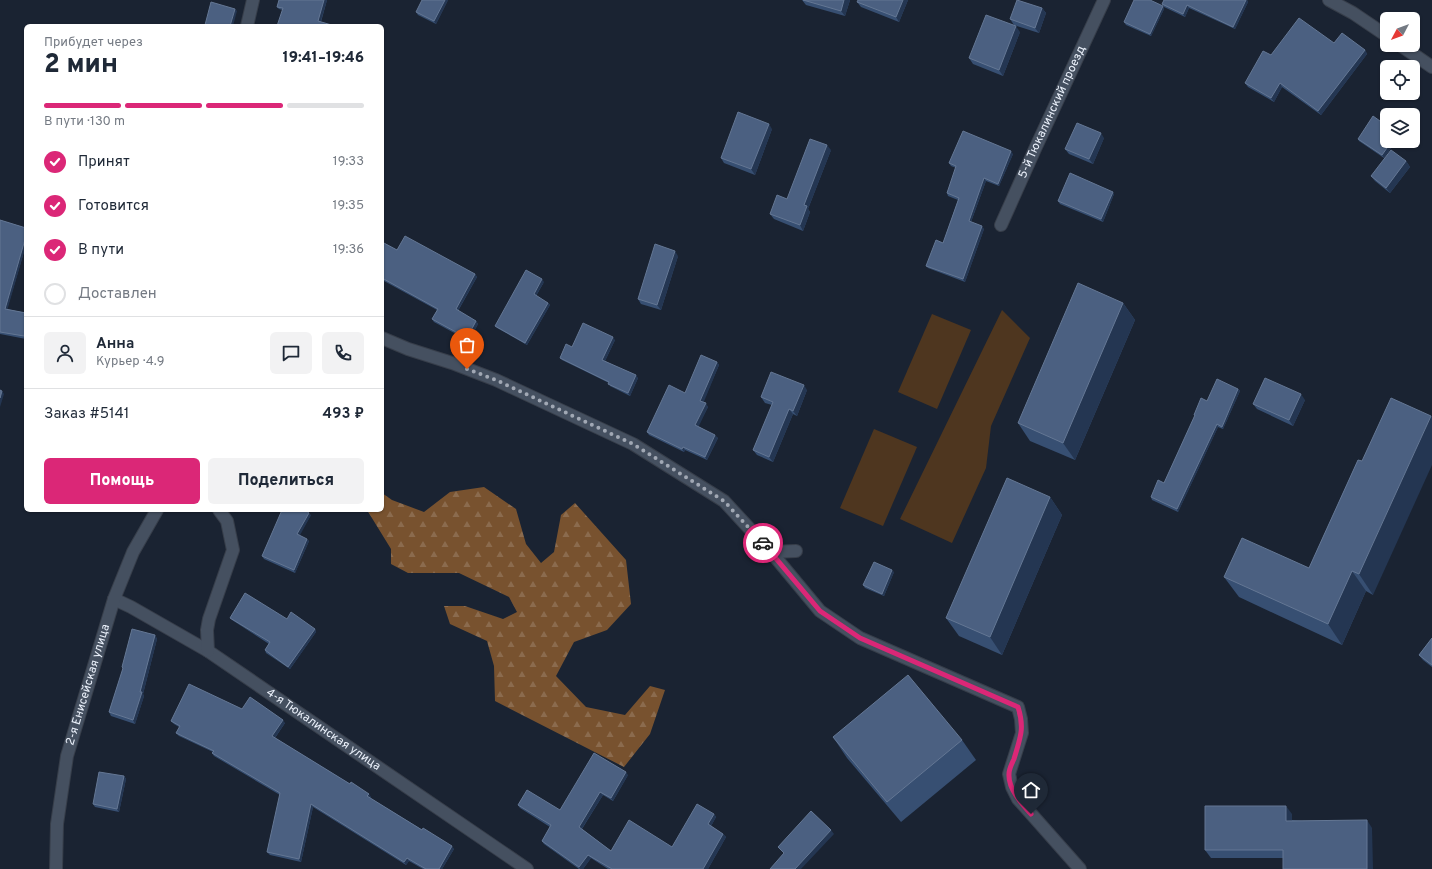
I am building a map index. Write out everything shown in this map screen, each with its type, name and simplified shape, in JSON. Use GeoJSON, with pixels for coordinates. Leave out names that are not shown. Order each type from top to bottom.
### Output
{"type":"FeatureCollection","features":[{"type":"Feature","properties":{"kind":"street"},"geometry":{"type":"LineString","coordinates":[[247,24],[253,0]]}},
{"type":"Feature","properties":{"kind":"street","name":"5-й Тюкалинский проезд"},"geometry":{"type":"LineString","coordinates":[[1001,225],[1104,0]]}},
{"type":"Feature","properties":{"kind":"street"},"geometry":{"type":"LineString","coordinates":[[1329,0],[1353,13],[1380,31]]}},
{"type":"Feature","properties":{"kind":"street"},"geometry":{"type":"LineString","coordinates":[[1411,52],[1432,66]]}},
{"type":"Feature","properties":{"kind":"street"},"geometry":{"type":"LineString","coordinates":[[384,339],[408,349],[452,363],[496,380],[633,444],[724,501],[771,552],[820,611],[860,638],[1018,707],[1022,733],[1009,774],[1012,787],[1018,799],[1080,869]]}},
{"type":"Feature","properties":{"kind":"street","name":"2-я Енисейская улица"},"geometry":{"type":"LineString","coordinates":[[56,869],[57,824],[67,756],[114,599],[134,552],[156,512]]}},
{"type":"Feature","properties":{"kind":"street"},"geometry":{"type":"LineString","coordinates":[[208,651],[207,630],[209,619],[233,550],[227,521],[220,512]]}},
{"type":"Feature","properties":{"kind":"street"},"geometry":{"type":"LineString","coordinates":[[771,552],[796,551]]}},
{"type":"Feature","properties":{"kind":"street","name":"4-я Тюкалинская улица"},"geometry":{"type":"LineString","coordinates":[[114,599],[131,607],[208,651],[527,869]]}},
{"type":"Feature","properties":{"kind":"green space"},"geometry":{"type":"Polygon","coordinates":[[[484,487],[516,509],[526,544],[541,563],[554,552],[561,515],[575,503],[626,560],[631,604],[607,630],[574,642],[556,676],[586,707],[625,715],[650,686],[665,690],[650,734],[624,767],[495,701],[494,666],[487,641],[450,624],[444,606],[465,606],[503,619],[517,612],[509,597],[459,573],[408,573],[391,564],[391,549],[368,512],[384,512],[384,494],[392,500],[424,512],[450,492],[484,487]]]}},
{"type":"Feature","properties":{"kind":"shaded area"},"geometry":{"type":"Polygon","coordinates":[[[1002,310],[1030,338],[991,426],[986,468],[952,543],[900,519],[1002,310]]]}},
{"type":"Feature","properties":{"kind":"shaded area"},"geometry":{"type":"Polygon","coordinates":[[[932,314],[971,330],[937,409],[898,392],[932,314]]]}},
{"type":"Feature","properties":{"kind":"shaded area"},"geometry":{"type":"Polygon","coordinates":[[[874,429],[917,447],[883,526],[840,508],[874,429]]]}},
{"type":"Feature","properties":{"kind":"building"},"geometry":{"type":"Polygon","coordinates":[[[279,0],[324,0],[318,21],[328,24],[278,24],[283,8],[277,7],[279,0]]]}},
{"type":"Feature","properties":{"kind":"building"},"geometry":{"type":"Polygon","coordinates":[[[422,0],[445,0],[434,21],[416,12],[422,0]]]}},
{"type":"Feature","properties":{"kind":"building"},"geometry":{"type":"Polygon","coordinates":[[[803,0],[844,0],[841,11],[803,0]]]}},
{"type":"Feature","properties":{"kind":"building"},"geometry":{"type":"Polygon","coordinates":[[[858,0],[903,0],[896,17],[857,2],[858,0]]]}},
{"type":"Feature","properties":{"kind":"building"},"geometry":{"type":"Polygon","coordinates":[[[1017,0],[1042,8],[1035,28],[1010,19],[1017,0]]]}},
{"type":"Feature","properties":{"kind":"building"},"geometry":{"type":"Polygon","coordinates":[[[1134,0],[1150,0],[1163,6],[1150,34],[1124,22],[1134,0]]]}},
{"type":"Feature","properties":{"kind":"building"},"geometry":{"type":"Polygon","coordinates":[[[1164,0],[1246,0],[1233,27],[1187,5],[1183,14],[1162,4],[1164,0]]]}},
{"type":"Feature","properties":{"kind":"building"},"geometry":{"type":"Polygon","coordinates":[[[211,2],[235,9],[231,24],[205,24],[211,2]]]}},
{"type":"Feature","properties":{"kind":"building"},"geometry":{"type":"Polygon","coordinates":[[[986,15],[1016,26],[999,70],[969,58],[986,15]]]}},
{"type":"Feature","properties":{"kind":"building"},"geometry":{"type":"Polygon","coordinates":[[[1299,18],[1334,43],[1342,33],[1365,50],[1318,111],[1280,83],[1271,98],[1245,83],[1263,51],[1271,55],[1299,18]]]}},
{"type":"Feature","properties":{"kind":"building"},"geometry":{"type":"Polygon","coordinates":[[[738,112],[769,124],[751,169],[721,158],[738,112]]]}},
{"type":"Feature","properties":{"kind":"building"},"geometry":{"type":"Polygon","coordinates":[[[1373,116],[1380,121],[1380,148],[1387,148],[1382,155],[1358,139],[1373,116]]]}},
{"type":"Feature","properties":{"kind":"building"},"geometry":{"type":"Polygon","coordinates":[[[1077,123],[1101,133],[1089,159],[1065,149],[1077,123]]]}},
{"type":"Feature","properties":{"kind":"building"},"geometry":{"type":"Polygon","coordinates":[[[963,131],[1011,151],[998,184],[984,178],[969,221],[982,226],[963,279],[926,266],[936,240],[943,243],[959,198],[947,193],[956,166],[949,163],[963,131]]]}},
{"type":"Feature","properties":{"kind":"building"},"geometry":{"type":"Polygon","coordinates":[[[810,139],[827,145],[804,205],[807,206],[800,225],[770,214],[777,195],[787,199],[810,139]]]}},
{"type":"Feature","properties":{"kind":"building"},"geometry":{"type":"Polygon","coordinates":[[[1391,150],[1406,161],[1386,188],[1371,176],[1391,150]]]}},
{"type":"Feature","properties":{"kind":"building"},"geometry":{"type":"Polygon","coordinates":[[[1070,173],[1113,192],[1101,219],[1058,201],[1070,173]]]}},
{"type":"Feature","properties":{"kind":"building"},"geometry":{"type":"Polygon","coordinates":[[[0,220],[24,227],[24,243],[5,309],[24,313],[24,336],[0,332],[0,220]]]}},
{"type":"Feature","properties":{"kind":"building"},"geometry":{"type":"Polygon","coordinates":[[[405,236],[475,274],[456,309],[476,321],[467,338],[432,319],[438,309],[384,279],[384,243],[397,250],[405,236]]]}},
{"type":"Feature","properties":{"kind":"building"},"geometry":{"type":"Polygon","coordinates":[[[655,244],[675,251],[657,305],[638,299],[655,244]]]}},
{"type":"Feature","properties":{"kind":"building"},"geometry":{"type":"Polygon","coordinates":[[[526,270],[542,279],[534,294],[548,303],[525,343],[495,326],[526,270]]]}},
{"type":"Feature","properties":{"kind":"building"},"geometry":{"type":"Polygon","coordinates":[[[1078,283],[1123,303],[1063,443],[1018,423],[1078,283]]]}},
{"type":"Feature","properties":{"kind":"building"},"geometry":{"type":"Polygon","coordinates":[[[583,323],[613,337],[602,360],[636,375],[628,393],[560,358],[566,344],[572,347],[583,323]]]}},
{"type":"Feature","properties":{"kind":"building"},"geometry":{"type":"Polygon","coordinates":[[[701,355],[717,362],[700,401],[706,403],[695,425],[715,435],[705,457],[683,447],[682,449],[647,432],[669,385],[685,393],[701,355]]]}},
{"type":"Feature","properties":{"kind":"building"},"geometry":{"type":"Polygon","coordinates":[[[771,372],[804,385],[793,411],[789,409],[769,457],[753,450],[773,402],[761,397],[771,372]]]}},
{"type":"Feature","properties":{"kind":"building"},"geometry":{"type":"Polygon","coordinates":[[[1265,378],[1301,394],[1289,420],[1253,404],[1265,378]]]}},
{"type":"Feature","properties":{"kind":"building"},"geometry":{"type":"Polygon","coordinates":[[[1217,379],[1238,389],[1222,427],[1217,424],[1177,509],[1151,497],[1158,480],[1164,483],[1195,415],[1201,398],[1207,401],[1217,379]]]}},
{"type":"Feature","properties":{"kind":"building"},"geometry":{"type":"Polygon","coordinates":[[[1391,398],[1431,416],[1359,574],[1352,571],[1328,624],[1224,577],[1242,538],[1309,568],[1358,460],[1362,461],[1391,398]]]}},
{"type":"Feature","properties":{"kind":"building"},"geometry":{"type":"Polygon","coordinates":[[[1007,478],[1050,497],[990,637],[946,618],[1007,478]]]}},
{"type":"Feature","properties":{"kind":"building"},"geometry":{"type":"Polygon","coordinates":[[[281,512],[309,513],[297,534],[307,539],[294,570],[262,556],[281,512]]]}},
{"type":"Feature","properties":{"kind":"building"},"geometry":{"type":"Polygon","coordinates":[[[874,562],[892,570],[882,594],[863,585],[874,562]]]}},
{"type":"Feature","properties":{"kind":"building"},"geometry":{"type":"Polygon","coordinates":[[[245,593],[287,619],[291,612],[315,629],[288,667],[265,650],[270,642],[230,618],[245,593]]]}},
{"type":"Feature","properties":{"kind":"building"},"geometry":{"type":"Polygon","coordinates":[[[132,629],[155,635],[140,692],[142,692],[133,720],[109,712],[123,668],[132,629]]]}},
{"type":"Feature","properties":{"kind":"building"},"geometry":{"type":"Polygon","coordinates":[[[1432,638],[1432,665],[1419,655],[1432,638]]]}},
{"type":"Feature","properties":{"kind":"building"},"geometry":{"type":"Polygon","coordinates":[[[908,675],[962,740],[887,802],[833,737],[908,675]]]}},
{"type":"Feature","properties":{"kind":"building"},"geometry":{"type":"Polygon","coordinates":[[[189,684],[242,709],[250,697],[283,720],[272,736],[350,784],[351,782],[369,794],[367,796],[422,830],[423,828],[452,846],[439,869],[426,869],[407,858],[404,862],[311,804],[299,859],[267,852],[280,793],[212,753],[214,751],[176,733],[180,726],[171,721],[189,684]]]}},
{"type":"Feature","properties":{"kind":"building"},"geometry":{"type":"Polygon","coordinates":[[[594,753],[626,772],[611,798],[600,792],[579,827],[611,851],[629,820],[672,847],[697,804],[714,814],[708,824],[723,834],[703,869],[612,869],[588,855],[579,867],[542,841],[551,825],[518,805],[527,790],[560,810],[594,753]]]}},
{"type":"Feature","properties":{"kind":"building"},"geometry":{"type":"Polygon","coordinates":[[[99,772],[124,776],[117,809],[93,804],[99,772]]]}},
{"type":"Feature","properties":{"kind":"building"},"geometry":{"type":"Polygon","coordinates":[[[1205,806],[1286,806],[1286,821],[1367,820],[1367,869],[1283,869],[1283,850],[1205,850],[1205,806]]]}},
{"type":"Feature","properties":{"kind":"building"},"geometry":{"type":"Polygon","coordinates":[[[811,811],[831,830],[795,869],[770,869],[784,853],[778,847],[811,811]]]}},
{"type":"Feature","properties":{"kind":"way so far"},"geometry":{"type":"LineString","coordinates":[[467,369],[496,380],[633,444],[724,501],[763,543]]}},
{"type":"Feature","properties":{"kind":"route"},"geometry":{"type":"LineString","coordinates":[[763,543],[820,611],[860,638],[1018,707],[1022,733],[1009,774],[1012,787],[1018,799],[1031,814]]}}]}
